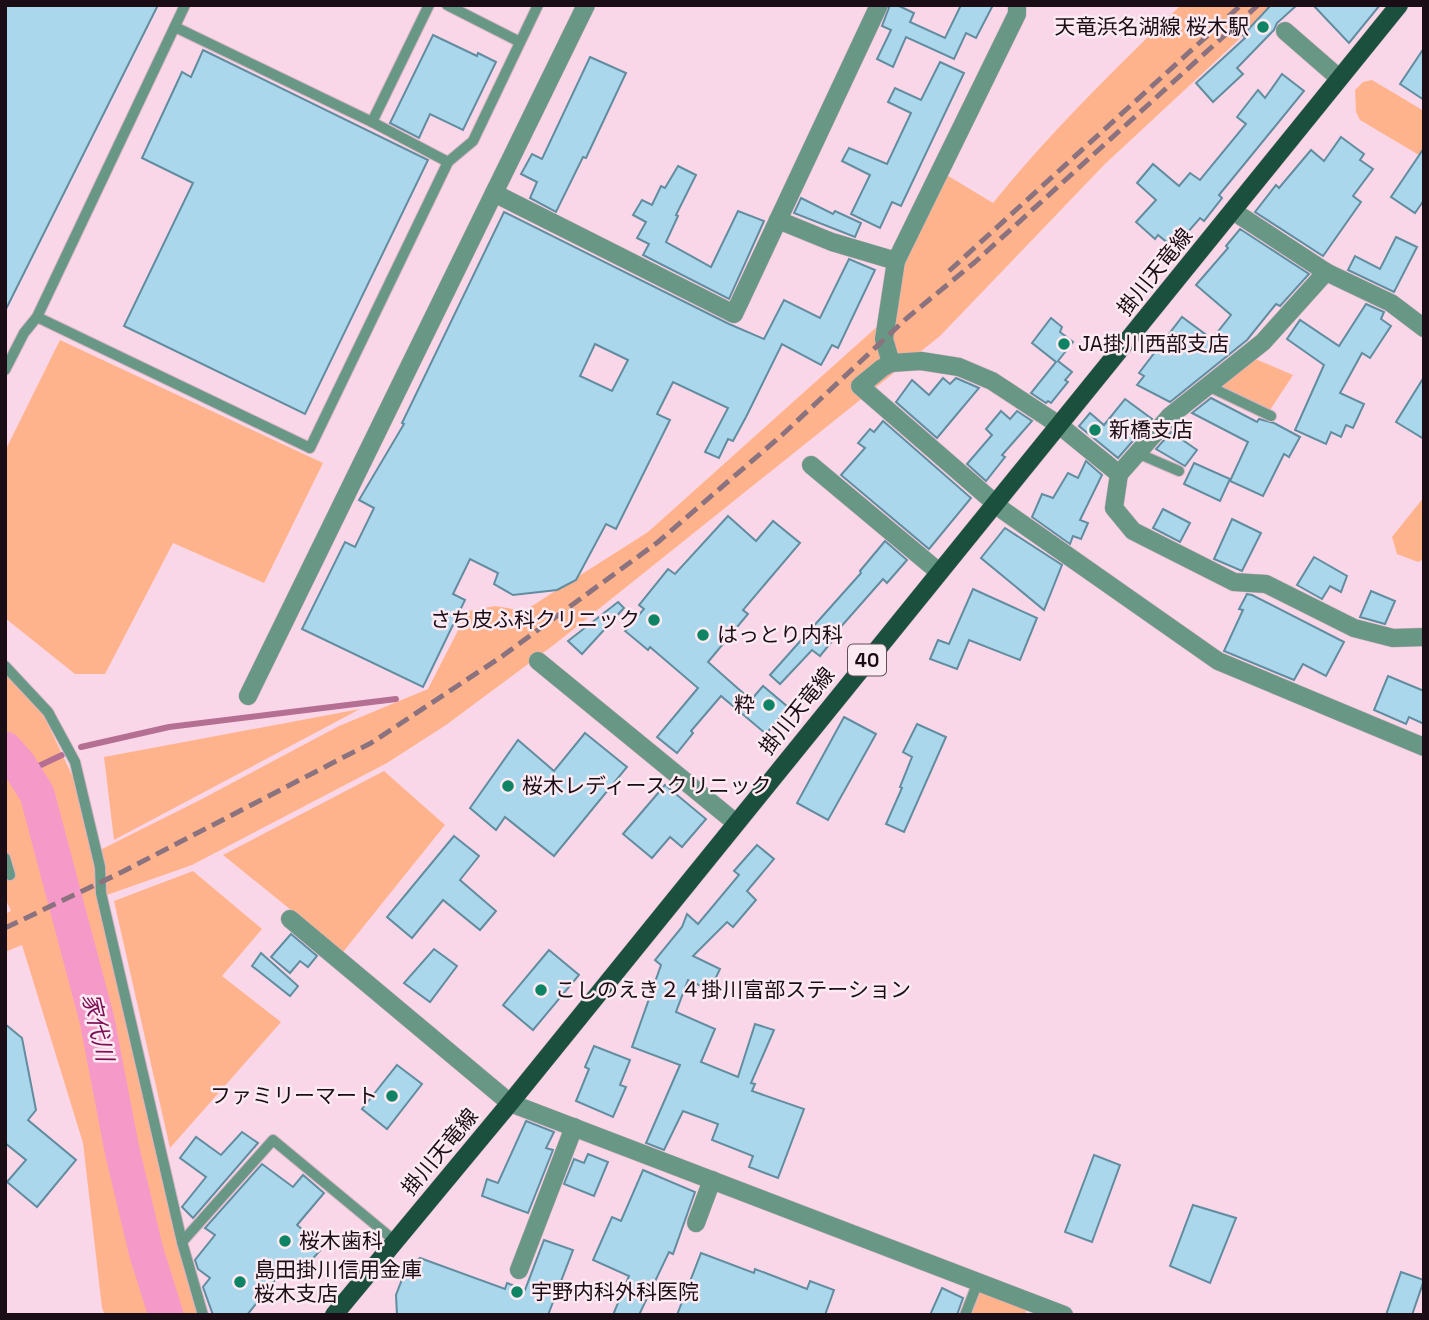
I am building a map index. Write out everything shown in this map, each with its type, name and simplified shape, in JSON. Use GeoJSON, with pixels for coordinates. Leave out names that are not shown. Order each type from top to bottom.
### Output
{"type":"FeatureCollection","features":[{"type":"Feature","properties":{"kind":"main road","name":"掛川天竜線"},"geometry":{"type":"LineString","coordinates":[[334,1315],[510,1103],[1399,5]]}},
{"type":"Feature","properties":{"kind":"street"},"geometry":{"type":"LineString","coordinates":[[248,695],[586,5]]}},
{"type":"Feature","properties":{"kind":"street"},"geometry":{"type":"LineString","coordinates":[[494,193],[734,314],[879,5]]}},
{"type":"Feature","properties":{"kind":"street"},"geometry":{"type":"LineString","coordinates":[[891,363],[884,339],[896,261],[1017,14],[1017,5]]}},
{"type":"Feature","properties":{"kind":"street"},"geometry":{"type":"LineString","coordinates":[[1285,31],[1339,78]]}},
{"type":"Feature","properties":{"kind":"street"},"geometry":{"type":"LineString","coordinates":[[1233,211],[1326,272],[1391,303],[1424,328]]}},
{"type":"Feature","properties":{"kind":"street"},"geometry":{"type":"LineString","coordinates":[[778,220],[832,242],[896,261]]}},
{"type":"Feature","properties":{"kind":"street"},"geometry":{"type":"LineString","coordinates":[[1326,272],[1263,342],[1170,416],[1119,474],[1114,508],[1133,531],[1234,582],[1266,584],[1354,628],[1393,638],[1424,637]]}},
{"type":"Feature","properties":{"kind":"street"},"geometry":{"type":"LineString","coordinates":[[1119,474],[1059,425],[992,382],[959,367],[920,361],[891,363],[860,387],[995,503],[1217,661],[1424,747]]}},
{"type":"Feature","properties":{"kind":"street"},"geometry":{"type":"LineString","coordinates":[[811,465],[939,572]]}},
{"type":"Feature","properties":{"kind":"street"},"geometry":{"type":"LineString","coordinates":[[538,661],[736,823]]}},
{"type":"Feature","properties":{"kind":"street"},"geometry":{"type":"LineString","coordinates":[[290,919],[510,1103],[978,1282],[1033,1309],[1064,1315]]}},
{"type":"Feature","properties":{"kind":"street"},"geometry":{"type":"LineString","coordinates":[[519,1270],[574,1127]]}},
{"type":"Feature","properties":{"kind":"street"},"geometry":{"type":"LineString","coordinates":[[696,1223],[712,1180]]}},
{"type":"Feature","properties":{"kind":"lane"},"geometry":{"type":"LineString","coordinates":[[5,369],[24,333],[37,317],[185,5]]}},
{"type":"Feature","properties":{"kind":"lane"},"geometry":{"type":"LineString","coordinates":[[372,122],[429,5]]}},
{"type":"Feature","properties":{"kind":"lane"},"geometry":{"type":"LineString","coordinates":[[447,5],[520,42]]}},
{"type":"Feature","properties":{"kind":"lane"},"geometry":{"type":"LineString","coordinates":[[37,317],[310,448],[448,162],[473,141],[538,5]]}},
{"type":"Feature","properties":{"kind":"lane"},"geometry":{"type":"LineString","coordinates":[[175,27],[372,122],[448,162]]}},
{"type":"Feature","properties":{"kind":"lane"},"geometry":{"type":"LineString","coordinates":[[1208,386],[1271,416]]}},
{"type":"Feature","properties":{"kind":"lane"},"geometry":{"type":"LineString","coordinates":[[1137,453],[1178,471]]}},
{"type":"Feature","properties":{"kind":"lane"},"geometry":{"type":"LineString","coordinates":[[5,666],[48,712],[75,762],[100,867],[101,893],[182,1242],[203,1315]]}},
{"type":"Feature","properties":{"kind":"lane"},"geometry":{"type":"LineString","coordinates":[[5,858],[10,874]]}},
{"type":"Feature","properties":{"kind":"lane"},"geometry":{"type":"LineString","coordinates":[[182,1242],[273,1140],[396,1241]]}},
{"type":"Feature","properties":{"kind":"lane"},"geometry":{"type":"LineString","coordinates":[[965,1315],[978,1282]]}},
{"type":"Feature","properties":{"kind":"shaded area"},"geometry":{"type":"Polygon","coordinates":[[[1181,5],[1276,5],[1105,164],[940,336],[555,644],[446,725],[387,763],[192,865],[104,896],[199,1315],[105,1315],[83,1143],[22,945],[5,952],[5,914],[11,911],[5,898],[5,672],[36,699],[80,792],[94,853],[339,726],[428,689],[468,611],[495,606],[524,611],[648,532],[889,316],[896,261],[945,174],[993,203],[1060,126],[1181,5]]]}},
{"type":"Feature","properties":{"kind":"shaded area"},"geometry":{"type":"Polygon","coordinates":[[[1372,80],[1424,111],[1424,158],[1360,120],[1356,112],[1355,90],[1363,82],[1372,80]]]}},
{"type":"Feature","properties":{"kind":"shaded area"},"geometry":{"type":"Polygon","coordinates":[[[60,340],[323,463],[264,583],[173,543],[105,674],[75,674],[5,618],[5,451],[60,340]]]}},
{"type":"Feature","properties":{"kind":"shaded area"},"geometry":{"type":"Polygon","coordinates":[[[1253,358],[1293,375],[1270,410],[1221,386],[1253,358]]]}},
{"type":"Feature","properties":{"kind":"shaded area"},"geometry":{"type":"Polygon","coordinates":[[[1424,497],[1424,559],[1418,562],[1397,554],[1392,537],[1424,497]]]}},
{"type":"Feature","properties":{"kind":"shaded area"},"geometry":{"type":"Polygon","coordinates":[[[360,709],[114,840],[104,757],[360,709]]]}},
{"type":"Feature","properties":{"kind":"shaded area"},"geometry":{"type":"Polygon","coordinates":[[[384,771],[445,825],[343,952],[223,855],[384,771]]]}},
{"type":"Feature","properties":{"kind":"shaded area"},"geometry":{"type":"Polygon","coordinates":[[[193,871],[262,929],[222,976],[281,1022],[170,1148],[114,901],[193,871]]]}},
{"type":"Feature","properties":{"kind":"shaded area"},"geometry":{"type":"Polygon","coordinates":[[[981,1290],[1028,1307],[1025,1315],[971,1315],[981,1290]]]}},
{"type":"Feature","properties":{"kind":"building"},"geometry":{"type":"Polygon","coordinates":[[[5,5],[158,5],[5,311],[5,5]]]}},
{"type":"Feature","properties":{"kind":"building"},"geometry":{"type":"Polygon","coordinates":[[[890,5],[897,5],[914,13],[910,22],[945,38],[961,5],[993,5],[976,38],[966,33],[954,59],[906,37],[893,67],[877,59],[891,30],[882,26],[890,5]]]}},
{"type":"Feature","properties":{"kind":"building"},"geometry":{"type":"Polygon","coordinates":[[[1271,5],[1297,5],[1237,68],[1243,74],[1213,102],[1196,83],[1245,38],[1243,35],[1271,5]]]}},
{"type":"Feature","properties":{"kind":"building"},"geometry":{"type":"Polygon","coordinates":[[[1313,5],[1380,5],[1349,43],[1313,5]]]}},
{"type":"Feature","properties":{"kind":"building"},"geometry":{"type":"Polygon","coordinates":[[[433,35],[496,62],[463,130],[430,114],[419,138],[390,123],[433,35]]]}},
{"type":"Feature","properties":{"kind":"building"},"geometry":{"type":"Polygon","coordinates":[[[1424,48],[1424,100],[1400,84],[1424,48]]]}},
{"type":"Feature","properties":{"kind":"building"},"geometry":{"type":"Polygon","coordinates":[[[203,50],[428,160],[305,414],[124,326],[193,183],[142,158],[182,72],[191,77],[203,50]]]}},
{"type":"Feature","properties":{"kind":"building"},"geometry":{"type":"Polygon","coordinates":[[[590,57],[626,73],[586,158],[583,157],[556,212],[530,198],[537,182],[521,174],[532,154],[542,159],[590,57]]]}},
{"type":"Feature","properties":{"kind":"building"},"geometry":{"type":"Polygon","coordinates":[[[940,62],[964,73],[901,206],[892,202],[880,228],[851,214],[870,175],[842,161],[849,148],[887,164],[911,113],[888,102],[895,88],[921,100],[940,62]]]}},
{"type":"Feature","properties":{"kind":"building"},"geometry":{"type":"Polygon","coordinates":[[[1282,74],[1304,91],[1219,195],[1222,198],[1204,221],[1200,218],[1174,248],[1158,235],[1155,239],[1136,222],[1156,200],[1137,183],[1153,164],[1179,186],[1190,173],[1200,180],[1246,124],[1237,117],[1258,90],[1265,98],[1282,74]]]}},
{"type":"Feature","properties":{"kind":"building"},"geometry":{"type":"Polygon","coordinates":[[[1341,137],[1364,154],[1360,160],[1373,169],[1353,196],[1361,202],[1323,256],[1255,212],[1276,185],[1279,188],[1311,150],[1324,161],[1341,137]]]}},
{"type":"Feature","properties":{"kind":"building"},"geometry":{"type":"Polygon","coordinates":[[[1424,148],[1424,200],[1415,213],[1391,197],[1424,148]]]}},
{"type":"Feature","properties":{"kind":"building"},"geometry":{"type":"Polygon","coordinates":[[[678,166],[696,175],[666,242],[711,267],[738,211],[764,221],[729,299],[643,255],[649,244],[637,238],[646,222],[633,215],[642,200],[652,205],[661,186],[665,188],[678,166]]]}},
{"type":"Feature","properties":{"kind":"building"},"geometry":{"type":"Polygon","coordinates":[[[801,198],[833,214],[835,211],[861,223],[855,237],[794,213],[801,198]]]}},
{"type":"Feature","properties":{"kind":"building"},"geometry":{"type":"Polygon","coordinates":[[[504,212],[764,339],[784,300],[820,318],[849,259],[875,270],[838,348],[832,345],[821,365],[782,344],[733,441],[728,439],[719,458],[705,452],[728,408],[673,382],[657,414],[670,420],[616,529],[606,524],[576,580],[557,590],[513,595],[494,584],[498,573],[470,559],[453,594],[465,600],[423,687],[302,629],[345,542],[355,547],[374,508],[359,500],[404,424],[402,423],[504,212]],[[595,344],[580,376],[612,391],[628,360],[595,344]]]}},
{"type":"Feature","properties":{"kind":"building"},"geometry":{"type":"Polygon","coordinates":[[[1240,229],[1309,274],[1280,306],[1276,304],[1247,340],[1170,402],[1137,385],[1144,376],[1139,373],[1182,317],[1212,339],[1231,315],[1196,285],[1228,248],[1226,246],[1240,229]]]}},
{"type":"Feature","properties":{"kind":"building"},"geometry":{"type":"Polygon","coordinates":[[[1396,237],[1417,247],[1394,292],[1348,270],[1355,256],[1380,269],[1396,237]]]}},
{"type":"Feature","properties":{"kind":"building"},"geometry":{"type":"Polygon","coordinates":[[[1366,304],[1384,312],[1381,319],[1391,326],[1370,358],[1362,353],[1340,393],[1364,404],[1353,428],[1346,425],[1341,437],[1331,432],[1326,444],[1295,430],[1324,365],[1287,339],[1300,320],[1339,346],[1366,304]]]}},
{"type":"Feature","properties":{"kind":"building"},"geometry":{"type":"Polygon","coordinates":[[[1051,318],[1062,327],[1060,332],[1073,342],[1058,361],[1072,372],[1065,380],[1068,382],[1051,403],[1046,403],[1031,393],[1056,362],[1032,343],[1051,318]]]}},
{"type":"Feature","properties":{"kind":"building"},"geometry":{"type":"Polygon","coordinates":[[[1424,377],[1424,439],[1396,422],[1424,377]]]}},
{"type":"Feature","properties":{"kind":"building"},"geometry":{"type":"Polygon","coordinates":[[[943,378],[950,384],[956,378],[979,388],[937,438],[896,402],[912,380],[929,395],[943,378]]]}},
{"type":"Feature","properties":{"kind":"building"},"geometry":{"type":"Polygon","coordinates":[[[1211,398],[1257,422],[1259,419],[1274,423],[1300,437],[1289,457],[1284,454],[1263,496],[1230,481],[1248,442],[1192,413],[1211,398]]]}},
{"type":"Feature","properties":{"kind":"building"},"geometry":{"type":"Polygon","coordinates":[[[1125,399],[1152,419],[1118,458],[1079,426],[1090,413],[1104,425],[1125,399]]]}},
{"type":"Feature","properties":{"kind":"building"},"geometry":{"type":"Polygon","coordinates":[[[1001,411],[1010,419],[1017,411],[1032,421],[1002,455],[1005,457],[986,481],[967,464],[992,435],[986,429],[1001,411]]]}},
{"type":"Feature","properties":{"kind":"building"},"geometry":{"type":"Polygon","coordinates":[[[883,421],[971,498],[929,549],[841,475],[865,448],[858,443],[870,429],[874,432],[883,421]]]}},
{"type":"Feature","properties":{"kind":"building"},"geometry":{"type":"Polygon","coordinates":[[[1171,432],[1197,450],[1185,466],[1156,449],[1171,432]]]}},
{"type":"Feature","properties":{"kind":"building"},"geometry":{"type":"Polygon","coordinates":[[[1086,461],[1102,475],[1080,520],[1088,523],[1081,539],[1073,536],[1070,544],[1032,517],[1042,494],[1053,498],[1068,473],[1078,478],[1086,461]]]}},
{"type":"Feature","properties":{"kind":"building"},"geometry":{"type":"Polygon","coordinates":[[[1194,463],[1230,479],[1220,501],[1184,484],[1194,463]]]}},
{"type":"Feature","properties":{"kind":"building"},"geometry":{"type":"Polygon","coordinates":[[[1163,509],[1190,523],[1180,542],[1153,528],[1163,509]]]}},
{"type":"Feature","properties":{"kind":"building"},"geometry":{"type":"Polygon","coordinates":[[[728,516],[756,541],[773,521],[800,543],[743,610],[748,614],[708,662],[751,700],[763,686],[788,707],[766,734],[721,696],[691,731],[693,733],[677,753],[657,737],[698,688],[650,647],[648,650],[625,631],[644,609],[639,605],[668,569],[675,574],[728,516]]]}},
{"type":"Feature","properties":{"kind":"building"},"geometry":{"type":"Polygon","coordinates":[[[1232,519],[1261,533],[1242,571],[1214,559],[1232,519]]]}},
{"type":"Feature","properties":{"kind":"building"},"geometry":{"type":"Polygon","coordinates":[[[1005,528],[1062,565],[1044,610],[981,558],[1005,528]]]}},
{"type":"Feature","properties":{"kind":"building"},"geometry":{"type":"Polygon","coordinates":[[[885,541],[907,560],[887,583],[883,579],[831,638],[833,640],[820,656],[812,650],[780,684],[770,675],[861,573],[885,541]]]}},
{"type":"Feature","properties":{"kind":"building"},"geometry":{"type":"Polygon","coordinates":[[[1314,557],[1347,576],[1341,592],[1330,586],[1322,599],[1297,585],[1314,557]]]}},
{"type":"Feature","properties":{"kind":"building"},"geometry":{"type":"Polygon","coordinates":[[[973,589],[1037,618],[1020,660],[969,640],[957,669],[930,659],[938,640],[949,644],[973,589]]]}},
{"type":"Feature","properties":{"kind":"building"},"geometry":{"type":"Polygon","coordinates":[[[1371,591],[1395,601],[1385,624],[1360,617],[1371,591]]]}},
{"type":"Feature","properties":{"kind":"building"},"geometry":{"type":"Polygon","coordinates":[[[1247,594],[1344,642],[1326,676],[1303,664],[1294,680],[1224,651],[1243,610],[1239,609],[1247,594]]]}},
{"type":"Feature","properties":{"kind":"building"},"geometry":{"type":"Polygon","coordinates":[[[618,602],[624,608],[582,654],[568,641],[618,602]]]}},
{"type":"Feature","properties":{"kind":"building"},"geometry":{"type":"Polygon","coordinates":[[[1388,676],[1424,691],[1424,724],[1409,717],[1406,724],[1374,710],[1388,676]]]}},
{"type":"Feature","properties":{"kind":"building"},"geometry":{"type":"Polygon","coordinates":[[[844,717],[876,734],[828,820],[797,803],[844,717]]]}},
{"type":"Feature","properties":{"kind":"building"},"geometry":{"type":"Polygon","coordinates":[[[917,724],[946,737],[904,832],[886,824],[912,757],[903,752],[917,724]]]}},
{"type":"Feature","properties":{"kind":"building"},"geometry":{"type":"Polygon","coordinates":[[[585,733],[627,767],[554,856],[505,817],[496,830],[470,808],[518,740],[554,771],[585,733]]]}},
{"type":"Feature","properties":{"kind":"building"},"geometry":{"type":"Polygon","coordinates":[[[665,785],[706,819],[682,847],[670,837],[652,858],[623,834],[665,785]]]}},
{"type":"Feature","properties":{"kind":"building"},"geometry":{"type":"Polygon","coordinates":[[[454,836],[479,856],[460,880],[496,911],[480,930],[443,900],[412,938],[387,917],[454,836]]]}},
{"type":"Feature","properties":{"kind":"building"},"geometry":{"type":"Polygon","coordinates":[[[757,845],[774,859],[747,891],[756,900],[733,927],[727,922],[693,956],[720,969],[710,990],[688,980],[676,1012],[715,1029],[701,1062],[738,1077],[755,1024],[774,1030],[751,1083],[755,1084],[752,1091],[804,1109],[778,1178],[749,1167],[753,1156],[712,1140],[718,1124],[683,1111],[664,1150],[646,1143],[680,1065],[632,1047],[661,965],[655,960],[682,927],[687,914],[698,924],[739,875],[734,871],[757,845]]]}},
{"type":"Feature","properties":{"kind":"building"},"geometry":{"type":"Polygon","coordinates":[[[291,934],[317,956],[308,967],[300,961],[290,973],[271,957],[291,934]]]}},
{"type":"Feature","properties":{"kind":"building"},"geometry":{"type":"Polygon","coordinates":[[[434,949],[457,966],[430,1002],[404,983],[434,949]]]}},
{"type":"Feature","properties":{"kind":"building","name":"こしのえき２４掛川富部ステーション"},"geometry":{"type":"Polygon","coordinates":[[[549,950],[579,975],[533,1030],[503,1005],[549,950]]]}},
{"type":"Feature","properties":{"kind":"building"},"geometry":{"type":"Polygon","coordinates":[[[261,953],[298,986],[290,996],[252,966],[261,953]]]}},
{"type":"Feature","properties":{"kind":"building"},"geometry":{"type":"Polygon","coordinates":[[[5,1024],[22,1038],[36,1110],[28,1120],[76,1160],[37,1207],[7,1182],[26,1160],[5,1143],[5,1024]]]}},
{"type":"Feature","properties":{"kind":"building"},"geometry":{"type":"Polygon","coordinates":[[[594,1046],[630,1060],[620,1085],[626,1087],[613,1117],[576,1101],[589,1069],[585,1067],[594,1046]]]}},
{"type":"Feature","properties":{"kind":"building","name":"ファミリーマート"},"geometry":{"type":"Polygon","coordinates":[[[397,1065],[422,1084],[387,1129],[362,1109],[397,1065]]]}},
{"type":"Feature","properties":{"kind":"building"},"geometry":{"type":"Polygon","coordinates":[[[526,1121],[554,1132],[546,1148],[553,1150],[528,1213],[482,1196],[487,1179],[498,1183],[526,1121]]]}},
{"type":"Feature","properties":{"kind":"building"},"geometry":{"type":"Polygon","coordinates":[[[242,1132],[258,1143],[193,1218],[182,1207],[206,1177],[180,1158],[196,1137],[221,1155],[242,1132]]]}},
{"type":"Feature","properties":{"kind":"building"},"geometry":{"type":"Polygon","coordinates":[[[588,1154],[608,1162],[594,1196],[564,1184],[574,1159],[584,1163],[588,1154]]]}},
{"type":"Feature","properties":{"kind":"building"},"geometry":{"type":"Polygon","coordinates":[[[1094,1155],[1120,1165],[1092,1242],[1065,1232],[1094,1155]]]}},
{"type":"Feature","properties":{"kind":"building"},"geometry":{"type":"Polygon","coordinates":[[[262,1164],[293,1187],[303,1175],[324,1193],[297,1225],[323,1247],[296,1278],[285,1268],[247,1315],[213,1315],[203,1287],[210,1278],[198,1269],[195,1260],[215,1235],[205,1228],[262,1164]]]}},
{"type":"Feature","properties":{"kind":"building"},"geometry":{"type":"Polygon","coordinates":[[[643,1170],[695,1192],[673,1254],[669,1252],[639,1315],[613,1315],[629,1276],[593,1260],[612,1217],[621,1221],[643,1170]]]}},
{"type":"Feature","properties":{"kind":"building"},"geometry":{"type":"Polygon","coordinates":[[[1193,1205],[1236,1218],[1210,1283],[1170,1266],[1193,1205]]]}},
{"type":"Feature","properties":{"kind":"building"},"geometry":{"type":"Polygon","coordinates":[[[544,1240],[573,1250],[548,1315],[397,1315],[396,1295],[406,1269],[420,1258],[505,1289],[507,1283],[525,1290],[544,1240]]]}},
{"type":"Feature","properties":{"kind":"building"},"geometry":{"type":"Polygon","coordinates":[[[701,1253],[754,1273],[755,1269],[807,1289],[810,1281],[834,1290],[825,1315],[677,1315],[701,1253]]]}},
{"type":"Feature","properties":{"kind":"building"},"geometry":{"type":"Polygon","coordinates":[[[1401,1272],[1424,1280],[1412,1315],[1386,1315],[1401,1272]]]}},
{"type":"Feature","properties":{"kind":"building"},"geometry":{"type":"Polygon","coordinates":[[[942,1288],[963,1298],[957,1315],[930,1315],[942,1288]]]}},
{"type":"Feature","properties":{"kind":"waterway"},"geometry":{"type":"LineString","coordinates":[[81,747],[169,727],[396,699]]}},
{"type":"Feature","properties":{"kind":"waterway","name":"家代川"},"geometry":{"type":"LineString","coordinates":[[5,749],[19,765],[37,794],[97,1020],[122,1150],[146,1251],[166,1315]]}},
{"type":"Feature","properties":{"kind":"waterway"},"geometry":{"type":"LineString","coordinates":[[24,773],[62,755]]}},
{"type":"Feature","properties":{"kind":"railway"},"geometry":{"type":"LineString","coordinates":[[949,271],[1241,5]]}},
{"type":"Feature","properties":{"kind":"railway"},"geometry":{"type":"LineString","coordinates":[[5,928],[122,872],[371,743],[501,657],[658,542],[782,435],[907,318],[975,262],[1258,5]]}},
{"type":"Feature","properties":{"kind":"place","name":"天竜浜名湖線 桜木駅"},"geometry":{"type":"Point","coordinates":[1263,27]}},
{"type":"Feature","properties":{"kind":"place","name":"JA掛川西部支店"},"geometry":{"type":"Point","coordinates":[1064,344]}},
{"type":"Feature","properties":{"kind":"place","name":"新橋支店"},"geometry":{"type":"Point","coordinates":[1095,430]}},
{"type":"Feature","properties":{"kind":"place","name":"さち皮ふ科クリニック"},"geometry":{"type":"Point","coordinates":[654,620]}},
{"type":"Feature","properties":{"kind":"place","name":"はっとり内科"},"geometry":{"type":"Point","coordinates":[703,635]}},
{"type":"Feature","properties":{"kind":"place","name":"粋"},"geometry":{"type":"Point","coordinates":[769,705]}},
{"type":"Feature","properties":{"kind":"place","name":"桜木レディースクリニック"},"geometry":{"type":"Point","coordinates":[508,786]}},
{"type":"Feature","properties":{"kind":"place","name":"こしのえき２４掛川富部ステーション"},"geometry":{"type":"Point","coordinates":[541,990]}},
{"type":"Feature","properties":{"kind":"place","name":"ファミリーマート"},"geometry":{"type":"Point","coordinates":[392,1096]}},
{"type":"Feature","properties":{"kind":"place","name":"桜木歯科"},"geometry":{"type":"Point","coordinates":[285,1241]}},
{"type":"Feature","properties":{"kind":"place","name":"島田掛川信用金庫 桜木支店"},"geometry":{"type":"Point","coordinates":[240,1282]}},
{"type":"Feature","properties":{"kind":"place","name":"宇野内科外科医院"},"geometry":{"type":"Point","coordinates":[517,1292]}}]}
